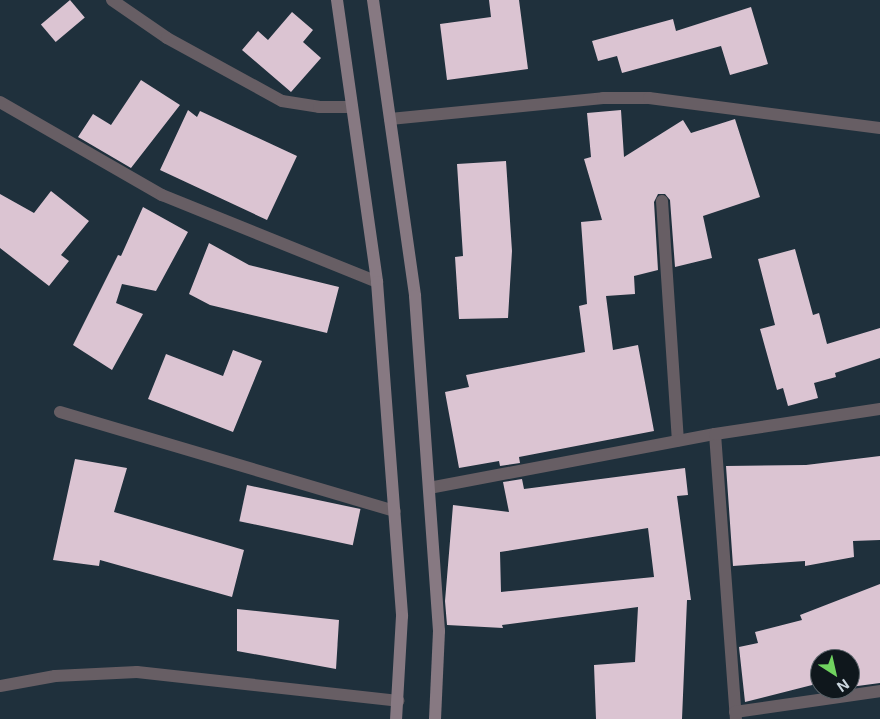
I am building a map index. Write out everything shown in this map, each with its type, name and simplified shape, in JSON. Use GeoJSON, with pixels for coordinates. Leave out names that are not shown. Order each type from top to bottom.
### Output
{"type":"FeatureCollection","features":[{"type":"Feature","properties":{"kind":"main road"},"geometry":{"type":"LineString","coordinates":[[337,0],[377,282],[402,616],[396,719]]}},
{"type":"Feature","properties":{"kind":"main road"},"geometry":{"type":"LineString","coordinates":[[373,0],[415,296],[439,631],[436,719]]}},
{"type":"Feature","properties":{"kind":"street"},"geometry":{"type":"LineString","coordinates":[[112,0],[167,38],[282,101],[319,107],[352,107]]}},
{"type":"Feature","properties":{"kind":"street"},"geometry":{"type":"LineString","coordinates":[[390,119],[603,98],[649,98],[880,128]]}},
{"type":"Feature","properties":{"kind":"street"},"geometry":{"type":"LineString","coordinates":[[0,102],[162,195],[377,282]]}},
{"type":"Feature","properties":{"kind":"street"},"geometry":{"type":"LineString","coordinates":[[662,201],[678,440]]}},
{"type":"Feature","properties":{"kind":"street"},"geometry":{"type":"LineString","coordinates":[[429,488],[678,440],[880,409]]}},
{"type":"Feature","properties":{"kind":"street"},"geometry":{"type":"LineString","coordinates":[[60,412],[395,511]]}},
{"type":"Feature","properties":{"kind":"street"},"geometry":{"type":"LineString","coordinates":[[715,434],[736,715],[880,691]]}},
{"type":"Feature","properties":{"kind":"street"},"geometry":{"type":"LineString","coordinates":[[0,686],[54,676],[136,672],[398,701]]}},
{"type":"Feature","properties":{"kind":"building"},"geometry":{"type":"Polygon","coordinates":[[[70,0],[85,18],[56,42],[41,24],[70,0]]]}},
{"type":"Feature","properties":{"kind":"building"},"geometry":{"type":"Polygon","coordinates":[[[489,0],[519,0],[528,69],[447,80],[440,24],[491,17],[489,0]]]}},
{"type":"Feature","properties":{"kind":"building"},"geometry":{"type":"Polygon","coordinates":[[[751,7],[768,64],[730,75],[721,46],[622,73],[617,56],[598,61],[592,41],[673,19],[676,31],[751,7]]]}},
{"type":"Feature","properties":{"kind":"building"},"geometry":{"type":"Polygon","coordinates":[[[292,12],[313,30],[303,42],[321,58],[291,92],[242,50],[258,31],[268,40],[292,12]]]}},
{"type":"Feature","properties":{"kind":"building"},"geometry":{"type":"Polygon","coordinates":[[[141,80],[180,105],[131,168],[78,137],[93,114],[111,125],[141,80]]]}},
{"type":"Feature","properties":{"kind":"building"},"geometry":{"type":"Polygon","coordinates":[[[188,110],[197,117],[200,111],[297,156],[267,220],[160,170],[188,110]]]}},
{"type":"Feature","properties":{"kind":"building"},"geometry":{"type":"Polygon","coordinates":[[[621,110],[624,157],[683,120],[691,133],[735,119],[760,197],[703,216],[712,258],[675,267],[670,200],[665,194],[658,194],[654,202],[658,270],[634,276],[635,294],[606,296],[613,350],[638,345],[654,431],[519,457],[520,463],[500,466],[499,461],[459,468],[445,392],[469,387],[466,375],[585,352],[579,306],[587,304],[581,222],[602,220],[584,159],[591,157],[587,113],[621,110]]]}},
{"type":"Feature","properties":{"kind":"building"},"geometry":{"type":"Polygon","coordinates":[[[506,161],[512,251],[508,318],[459,319],[455,257],[463,256],[457,164],[506,161]]]}},
{"type":"Feature","properties":{"kind":"building"},"geometry":{"type":"Polygon","coordinates":[[[51,191],[89,221],[61,255],[69,261],[49,286],[0,248],[0,194],[34,213],[51,191]]]}},
{"type":"Feature","properties":{"kind":"building"},"geometry":{"type":"Polygon","coordinates":[[[143,207],[188,232],[156,291],[122,284],[116,303],[143,314],[112,370],[73,345],[118,255],[121,256],[143,207]]]}},
{"type":"Feature","properties":{"kind":"building"},"geometry":{"type":"Polygon","coordinates":[[[209,243],[249,265],[339,287],[327,333],[210,305],[189,294],[209,243]]]}},
{"type":"Feature","properties":{"kind":"building"},"geometry":{"type":"Polygon","coordinates":[[[795,249],[813,315],[819,313],[827,344],[880,328],[880,358],[835,373],[836,377],[814,383],[818,398],[788,406],[783,388],[777,390],[760,329],[775,325],[758,259],[795,249]]]}},
{"type":"Feature","properties":{"kind":"building"},"geometry":{"type":"Polygon","coordinates":[[[233,350],[262,361],[233,432],[148,399],[166,354],[223,376],[233,350]]]}},
{"type":"Feature","properties":{"kind":"building"},"geometry":{"type":"Polygon","coordinates":[[[880,456],[880,540],[853,541],[854,557],[805,566],[805,561],[733,566],[726,466],[806,465],[880,456]]]}},
{"type":"Feature","properties":{"kind":"building"},"geometry":{"type":"Polygon","coordinates":[[[75,459],[127,468],[114,512],[244,550],[232,597],[100,560],[99,566],[53,560],[75,459]]]}},
{"type":"Feature","properties":{"kind":"building"},"geometry":{"type":"Polygon","coordinates":[[[685,468],[688,495],[677,496],[691,600],[687,600],[682,719],[596,719],[594,665],[635,662],[638,607],[502,625],[503,628],[447,625],[445,601],[453,505],[509,512],[503,482],[522,479],[524,489],[685,468]],[[648,528],[500,552],[501,592],[654,577],[648,528]]]}},
{"type":"Feature","properties":{"kind":"building"},"geometry":{"type":"Polygon","coordinates":[[[247,485],[360,509],[353,545],[239,521],[247,485]]]}},
{"type":"Feature","properties":{"kind":"building"},"geometry":{"type":"Polygon","coordinates":[[[880,584],[880,683],[860,686],[860,649],[810,649],[810,686],[745,702],[739,647],[758,643],[755,632],[802,620],[800,615],[880,584]]]}},
{"type":"Feature","properties":{"kind":"building"},"geometry":{"type":"Polygon","coordinates":[[[237,609],[339,620],[336,669],[237,651],[237,609]]]}}]}
